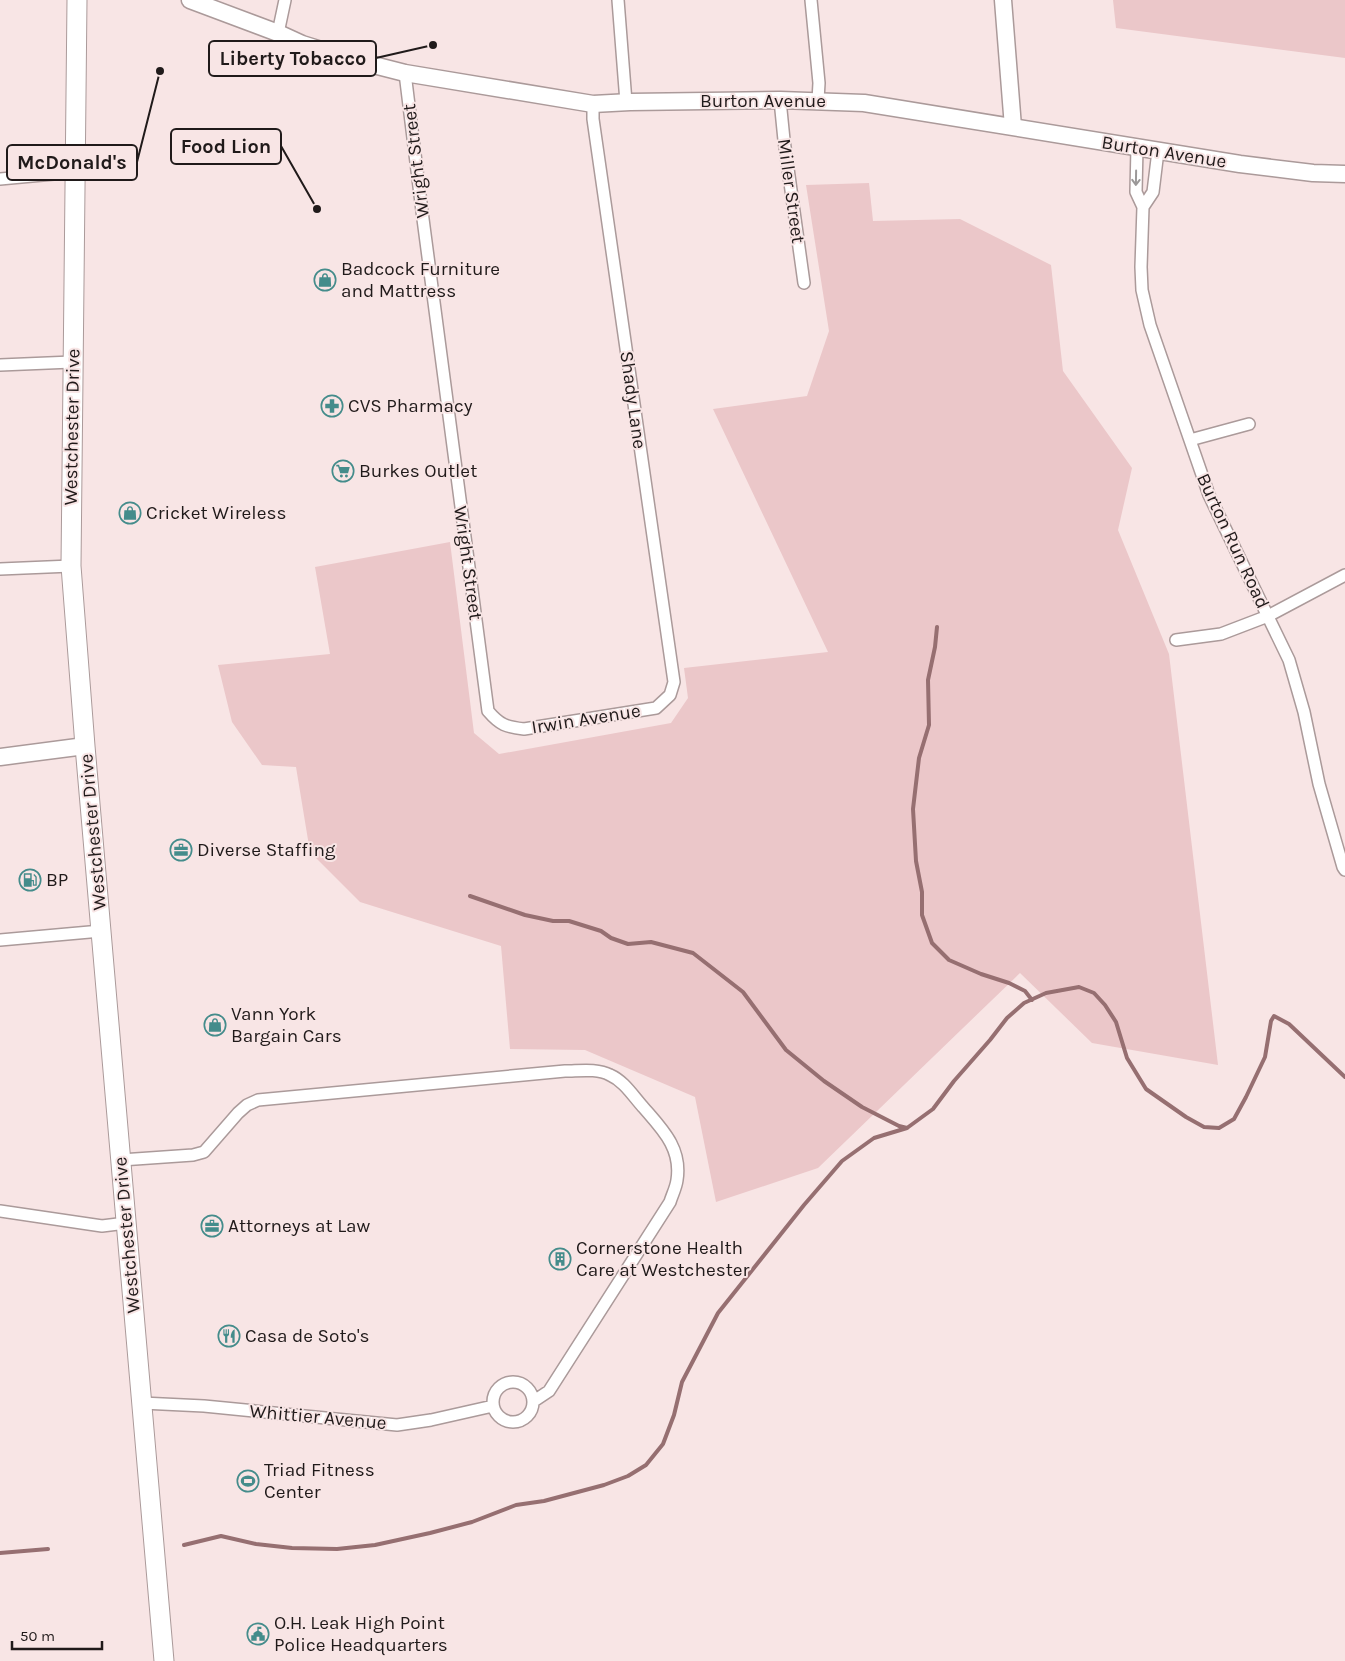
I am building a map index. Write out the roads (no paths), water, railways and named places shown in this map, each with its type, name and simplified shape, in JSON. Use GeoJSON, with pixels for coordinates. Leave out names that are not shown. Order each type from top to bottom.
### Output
{"type":"FeatureCollection","features":[{"type":"Feature","properties":{"kind":"main road","name":"Westchester Drive"},"geometry":{"type":"LineString","coordinates":[[77,0],[71,566],[164,1661]]}},
{"type":"Feature","properties":{"kind":"street","name":"Burton Avenue"},"geometry":{"type":"LineString","coordinates":[[190,0],[302,44],[405,73],[593,104],[780,100],[864,103],[1158,151],[1313,173],[1345,174]]}},
{"type":"Feature","properties":{"kind":"street"},"geometry":{"type":"LineString","coordinates":[[278,33],[285,0]]}},
{"type":"Feature","properties":{"kind":"street"},"geometry":{"type":"LineString","coordinates":[[618,0],[626,102]]}},
{"type":"Feature","properties":{"kind":"street"},"geometry":{"type":"LineString","coordinates":[[811,0],[819,83],[818,100]]}},
{"type":"Feature","properties":{"kind":"street"},"geometry":{"type":"LineString","coordinates":[[1003,0],[1013,127]]}},
{"type":"Feature","properties":{"kind":"street","name":"Wright Street"},"geometry":{"type":"LineString","coordinates":[[405,73],[422,219],[485,691],[488,711],[497,722]]}},
{"type":"Feature","properties":{"kind":"street","name":"Miller Street"},"geometry":{"type":"LineString","coordinates":[[780,100],[804,283]]}},
{"type":"Feature","properties":{"kind":"street","name":"Shady Lane"},"geometry":{"type":"LineString","coordinates":[[593,104],[593,119],[674,682],[670,695]]}},
{"type":"Feature","properties":{"kind":"street","name":"Burton Run Road"},"geometry":{"type":"LineString","coordinates":[[1137,147],[1136,192],[1143,208],[1142,290],[1150,325],[1209,495],[1289,660],[1304,712],[1319,784],[1345,870]]}},
{"type":"Feature","properties":{"kind":"street","name":"Burton Run Road"},"geometry":{"type":"LineString","coordinates":[[1143,208],[1153,192],[1158,151]]}},
{"type":"Feature","properties":{"kind":"street"},"geometry":{"type":"LineString","coordinates":[[0,179],[75,172]]}},
{"type":"Feature","properties":{"kind":"street"},"geometry":{"type":"LineString","coordinates":[[0,365],[72,362]]}},
{"type":"Feature","properties":{"kind":"street"},"geometry":{"type":"LineString","coordinates":[[1190,440],[1250,424]]}},
{"type":"Feature","properties":{"kind":"street"},"geometry":{"type":"LineString","coordinates":[[0,569],[71,566]]}},
{"type":"Feature","properties":{"kind":"street"},"geometry":{"type":"LineString","coordinates":[[1176,640],[1220,634],[1268,616],[1345,575]]}},
{"type":"Feature","properties":{"kind":"street","name":"Irwin Avenue"},"geometry":{"type":"LineString","coordinates":[[497,722],[510,728],[524,729],[656,708],[670,695]]}},
{"type":"Feature","properties":{"kind":"street"},"geometry":{"type":"LineString","coordinates":[[0,756],[85,746]]}},
{"type":"Feature","properties":{"kind":"street"},"geometry":{"type":"LineString","coordinates":[[0,940],[101,931]]}},
{"type":"Feature","properties":{"kind":"street"},"geometry":{"type":"LineString","coordinates":[[121,1160],[193,1155],[204,1152],[238,1113],[247,1105],[258,1100],[565,1071],[597,1071],[611,1075],[627,1088],[661,1126],[670,1140],[678,1162],[677,1181],[670,1202],[568,1362],[549,1391],[534,1401]]}},
{"type":"Feature","properties":{"kind":"street"},"geometry":{"type":"LineString","coordinates":[[0,1211],[102,1226],[126,1223]]}},
{"type":"Feature","properties":{"kind":"street"},"geometry":{"type":"LineString","coordinates":[[511,1382],[524,1384],[534,1401],[530,1414],[519,1422],[506,1421],[500,1418],[493,1406],[493,1399],[499,1387],[511,1382]]}},
{"type":"Feature","properties":{"kind":"street","name":"Whittier Avenue"},"geometry":{"type":"LineString","coordinates":[[142,1403],[204,1406],[397,1424],[431,1420],[493,1406]]}},
{"type":"Feature","properties":{"kind":"waterway"},"geometry":{"type":"LineString","coordinates":[[937,627],[928,680],[929,725],[919,758],[913,809],[916,861],[922,892],[922,915],[932,943],[949,960],[981,974],[1009,983],[1025,991],[1032,1000]]}},
{"type":"Feature","properties":{"kind":"waterway"},"geometry":{"type":"LineString","coordinates":[[470,896],[525,915],[553,921],[569,921],[601,931],[611,938],[628,944],[651,942],[693,953],[743,992],[786,1050],[824,1081],[862,1107],[899,1126],[907,1128]]}},
{"type":"Feature","properties":{"kind":"waterway"},"geometry":{"type":"LineString","coordinates":[[184,1545],[221,1536],[256,1544],[292,1548],[337,1549],[375,1545],[472,1522],[516,1505],[544,1501],[604,1485],[628,1476],[646,1465],[663,1444],[674,1415],[682,1382],[718,1313],[804,1205],[842,1161],[874,1138],[907,1128],[933,1109],[1007,1018],[1024,1003],[1046,993],[1079,987],[1094,993],[1105,1005],[1116,1022],[1127,1058],[1146,1089],[1204,1127],[1219,1128],[1234,1119],[1265,1057],[1271,1021],[1274,1016],[1289,1024],[1345,1077]]}},
{"type":"Feature","properties":{"kind":"waterway"},"geometry":{"type":"LineString","coordinates":[[0,1553],[48,1549]]}},
{"type":"Feature","properties":{"kind":"place","name":"Liberty Tobacco"},"geometry":{"type":"Point","coordinates":[433,45]}},
{"type":"Feature","properties":{"kind":"place","name":"McDonald's"},"geometry":{"type":"Point","coordinates":[160,71]}},
{"type":"Feature","properties":{"kind":"place","name":"Food Lion"},"geometry":{"type":"Point","coordinates":[317,209]}},
{"type":"Feature","properties":{"kind":"place","name":"Badcock Furniture and Mattress"},"geometry":{"type":"Point","coordinates":[325,280]}},
{"type":"Feature","properties":{"kind":"place","name":"CVS Pharmacy"},"geometry":{"type":"Point","coordinates":[332,406]}},
{"type":"Feature","properties":{"kind":"place","name":"Burkes Outlet"},"geometry":{"type":"Point","coordinates":[343,471]}},
{"type":"Feature","properties":{"kind":"place","name":"Cricket Wireless"},"geometry":{"type":"Point","coordinates":[130,513]}},
{"type":"Feature","properties":{"kind":"place","name":"Diverse Staffing"},"geometry":{"type":"Point","coordinates":[181,850]}},
{"type":"Feature","properties":{"kind":"place","name":"BP"},"geometry":{"type":"Point","coordinates":[30,880]}},
{"type":"Feature","properties":{"kind":"place","name":"Vann York Bargain Cars"},"geometry":{"type":"Point","coordinates":[215,1025]}},
{"type":"Feature","properties":{"kind":"place","name":"Attorneys at Law"},"geometry":{"type":"Point","coordinates":[212,1226]}},
{"type":"Feature","properties":{"kind":"place","name":"Cornerstone Health Care at Westchester"},"geometry":{"type":"Point","coordinates":[560,1259]}},
{"type":"Feature","properties":{"kind":"place","name":"Casa de Soto's"},"geometry":{"type":"Point","coordinates":[229,1336]}},
{"type":"Feature","properties":{"kind":"place","name":"Triad Fitness Center"},"geometry":{"type":"Point","coordinates":[248,1481]}},
{"type":"Feature","properties":{"kind":"place","name":"O.H. Leak High Point Police Headquarters"},"geometry":{"type":"Point","coordinates":[258,1634]}}]}
